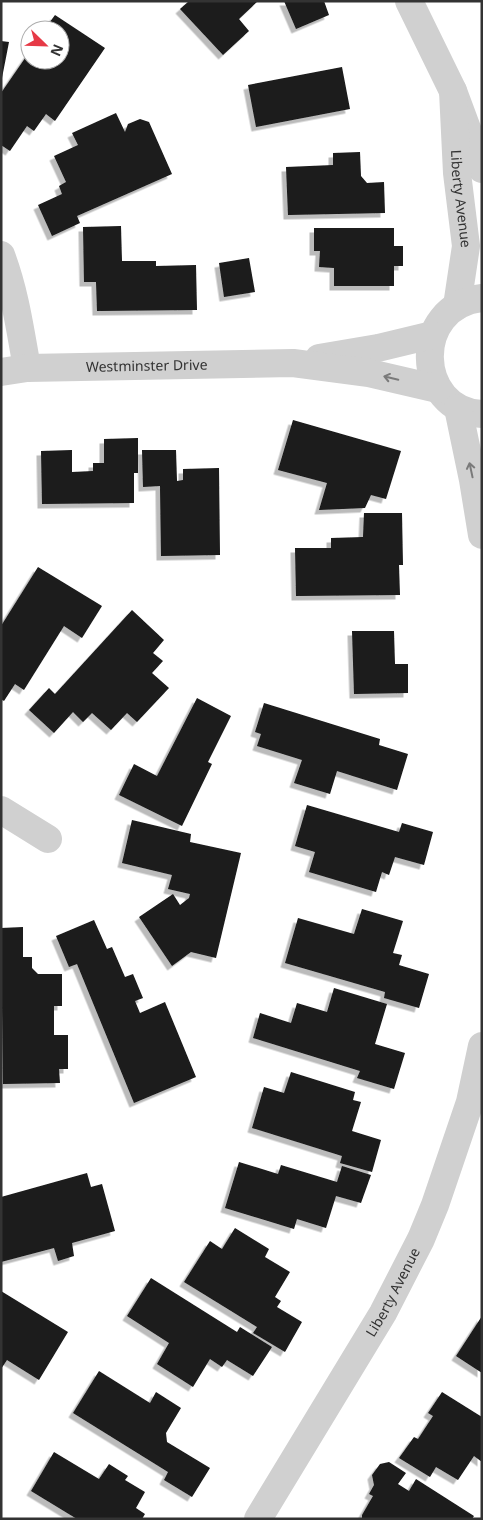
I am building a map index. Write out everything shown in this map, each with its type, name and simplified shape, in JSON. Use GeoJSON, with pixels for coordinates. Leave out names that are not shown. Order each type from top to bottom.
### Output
{"type":"FeatureCollection","features":[{"type":"Feature","properties":{"kind":"street","name":"Liberty Avenue"},"geometry":{"type":"LineString","coordinates":[[409,1],[453,91],[482,169]]}},
{"type":"Feature","properties":{"kind":"street","name":"Liberty Avenue"},"geometry":{"type":"LineString","coordinates":[[453,91],[457,173],[466,246],[469,302]]}},
{"type":"Feature","properties":{"kind":"street"},"geometry":{"type":"LineString","coordinates":[[1,255],[10,278],[16,303],[14,370]]}},
{"type":"Feature","properties":{"kind":"street"},"geometry":{"type":"LineString","coordinates":[[469,302],[439,324],[432,335],[429,355],[432,374],[438,389],[470,411],[473,480],[482,535]]}},
{"type":"Feature","properties":{"kind":"street","name":"Westminster Drive"},"geometry":{"type":"LineString","coordinates":[[293,363],[378,348],[432,335]]}},
{"type":"Feature","properties":{"kind":"street","name":"Westminster Drive"},"geometry":{"type":"LineString","coordinates":[[14,370],[293,363],[369,372],[438,389]]}},
{"type":"Feature","properties":{"kind":"street"},"geometry":{"type":"LineString","coordinates":[[1,810],[48,839]]}},
{"type":"Feature","properties":{"kind":"street","name":"Liberty Avenue"},"geometry":{"type":"LineString","coordinates":[[258,1519],[383,1313],[421,1239],[476,1104],[482,1046]]}},
{"type":"Feature","properties":{"kind":"building"},"geometry":{"type":"Polygon","coordinates":[[[189,1],[258,1],[239,19],[249,31],[223,55],[180,9],[189,1]]]}},
{"type":"Feature","properties":{"kind":"building"},"geometry":{"type":"Polygon","coordinates":[[[284,1],[324,1],[329,15],[296,29],[284,1]]]}},
{"type":"Feature","properties":{"kind":"building"},"geometry":{"type":"Polygon","coordinates":[[[55,15],[63,20],[51,20],[55,15]]]}},
{"type":"Feature","properties":{"kind":"building"},"geometry":{"type":"Polygon","coordinates":[[[70,25],[105,48],[55,121],[46,114],[34,131],[27,126],[10,151],[1,145],[1,93],[20,65],[20,70],[70,70],[70,25]]]}},
{"type":"Feature","properties":{"kind":"building"},"geometry":{"type":"Polygon","coordinates":[[[1,41],[9,42],[2,78],[1,78],[1,41]]]}},
{"type":"Feature","properties":{"kind":"building"},"geometry":{"type":"Polygon","coordinates":[[[342,67],[350,109],[256,127],[248,85],[342,67]]]}},
{"type":"Feature","properties":{"kind":"building"},"geometry":{"type":"Polygon","coordinates":[[[116,113],[125,132],[128,124],[140,119],[149,122],[172,174],[77,216],[80,223],[52,236],[38,205],[62,194],[59,186],[66,182],[54,156],[78,145],[72,133],[116,113]]]}},
{"type":"Feature","properties":{"kind":"building"},"geometry":{"type":"Polygon","coordinates":[[[360,152],[361,176],[367,183],[384,182],[385,213],[288,215],[286,167],[333,165],[333,153],[360,152]]]}},
{"type":"Feature","properties":{"kind":"building"},"geometry":{"type":"Polygon","coordinates":[[[121,226],[122,261],[156,261],[156,266],[196,265],[197,310],[97,311],[96,282],[84,282],[83,227],[121,226]]]}},
{"type":"Feature","properties":{"kind":"building"},"geometry":{"type":"Polygon","coordinates":[[[314,228],[394,228],[394,246],[403,246],[403,266],[394,266],[394,286],[334,286],[334,268],[319,267],[320,251],[314,251],[314,228]]]}},
{"type":"Feature","properties":{"kind":"building"},"geometry":{"type":"Polygon","coordinates":[[[249,258],[255,292],[224,297],[219,263],[249,258]]]}},
{"type":"Feature","properties":{"kind":"building"},"geometry":{"type":"Polygon","coordinates":[[[293,420],[401,451],[386,499],[371,495],[365,508],[319,510],[327,483],[278,470],[293,420]]]}},
{"type":"Feature","properties":{"kind":"building"},"geometry":{"type":"Polygon","coordinates":[[[138,438],[138,473],[134,473],[134,503],[42,504],[41,451],[72,450],[72,472],[93,471],[93,463],[104,463],[104,439],[138,438]]]}},
{"type":"Feature","properties":{"kind":"building"},"geometry":{"type":"Polygon","coordinates":[[[142,450],[176,450],[177,481],[183,480],[183,469],[219,468],[220,555],[161,556],[160,486],[143,487],[142,450]]]}},
{"type":"Feature","properties":{"kind":"building"},"geometry":{"type":"Polygon","coordinates":[[[364,513],[402,513],[403,565],[399,565],[400,595],[296,596],[295,548],[331,548],[331,538],[363,537],[364,513]]]}},
{"type":"Feature","properties":{"kind":"building"},"geometry":{"type":"Polygon","coordinates":[[[38,567],[102,606],[82,638],[64,626],[24,690],[15,684],[4,701],[1,699],[1,626],[38,567]]]}},
{"type":"Feature","properties":{"kind":"building"},"geometry":{"type":"Polygon","coordinates":[[[132,610],[164,640],[153,653],[163,661],[152,673],[169,688],[137,722],[127,713],[111,730],[92,713],[83,722],[73,712],[54,733],[29,710],[49,688],[55,694],[132,610]]]}},
{"type":"Feature","properties":{"kind":"building"},"geometry":{"type":"Polygon","coordinates":[[[352,631],[394,631],[395,664],[408,664],[408,693],[354,694],[352,631]]]}},
{"type":"Feature","properties":{"kind":"building"},"geometry":{"type":"Polygon","coordinates":[[[197,698],[231,716],[208,762],[212,764],[182,826],[119,795],[134,764],[157,776],[197,698]]]}},
{"type":"Feature","properties":{"kind":"building"},"geometry":{"type":"Polygon","coordinates":[[[264,703],[380,739],[379,745],[408,754],[397,790],[337,771],[330,794],[294,783],[302,760],[257,746],[261,734],[255,732],[264,703]]]}},
{"type":"Feature","properties":{"kind":"building"},"geometry":{"type":"Polygon","coordinates":[[[307,805],[399,832],[402,823],[433,832],[424,865],[395,857],[389,875],[382,872],[376,892],[309,872],[315,852],[295,846],[307,805]]]}},
{"type":"Feature","properties":{"kind":"building"},"geometry":{"type":"Polygon","coordinates":[[[132,820],[191,834],[190,842],[241,853],[216,958],[191,952],[172,966],[139,917],[173,894],[180,905],[189,898],[190,894],[168,889],[172,875],[122,863],[132,820]]]}},
{"type":"Feature","properties":{"kind":"building"},"geometry":{"type":"Polygon","coordinates":[[[362,909],[403,921],[393,953],[402,955],[399,965],[429,974],[419,1008],[384,998],[385,992],[285,963],[298,918],[354,934],[362,909]]]}},
{"type":"Feature","properties":{"kind":"building"},"geometry":{"type":"Polygon","coordinates":[[[94,920],[107,949],[112,947],[125,977],[133,974],[143,998],[135,1001],[140,1013],[165,1002],[196,1077],[134,1103],[77,964],[69,967],[56,936],[94,920]]]}},
{"type":"Feature","properties":{"kind":"building"},"geometry":{"type":"Polygon","coordinates":[[[23,927],[23,957],[32,957],[32,968],[38,974],[62,974],[62,1006],[54,1006],[54,1035],[68,1035],[68,1069],[59,1069],[60,1083],[3,1084],[1,928],[23,927]]]}},
{"type":"Feature","properties":{"kind":"building"},"geometry":{"type":"Polygon","coordinates":[[[334,988],[387,1004],[375,1044],[405,1053],[394,1089],[357,1078],[360,1071],[253,1038],[260,1013],[291,1023],[297,1003],[327,1012],[334,988]]]}},
{"type":"Feature","properties":{"kind":"building"},"geometry":{"type":"Polygon","coordinates":[[[291,1072],[355,1092],[353,1100],[361,1102],[352,1131],[381,1140],[372,1172],[340,1163],[342,1156],[252,1128],[264,1087],[284,1093],[291,1072]]]}},
{"type":"Feature","properties":{"kind":"building"},"geometry":{"type":"Polygon","coordinates":[[[239,1162],[278,1174],[281,1165],[337,1182],[342,1166],[371,1175],[361,1203],[336,1196],[326,1228],[297,1219],[294,1229],[225,1208],[239,1162]]]}},
{"type":"Feature","properties":{"kind":"building"},"geometry":{"type":"Polygon","coordinates":[[[87,1173],[91,1187],[102,1184],[115,1231],[72,1243],[74,1256],[58,1261],[54,1248],[1,1262],[1,1197],[87,1173]]]}},
{"type":"Feature","properties":{"kind":"building"},"geometry":{"type":"Polygon","coordinates":[[[235,1228],[269,1249],[265,1257],[290,1272],[275,1297],[281,1301],[277,1307],[302,1322],[285,1352],[253,1333],[257,1327],[184,1282],[210,1241],[222,1249],[235,1228]]]}},
{"type":"Feature","properties":{"kind":"building"},"geometry":{"type":"Polygon","coordinates":[[[151,1278],[237,1332],[240,1327],[272,1347],[253,1376],[227,1360],[222,1367],[210,1359],[193,1387],[157,1364],[169,1343],[127,1316],[151,1278]]]}},
{"type":"Feature","properties":{"kind":"building"},"geometry":{"type":"Polygon","coordinates":[[[1,1291],[68,1332],[39,1380],[7,1360],[1,1369],[1,1291]]]}},
{"type":"Feature","properties":{"kind":"building"},"geometry":{"type":"Polygon","coordinates":[[[482,1316],[482,1373],[456,1356],[482,1316]]]}},
{"type":"Feature","properties":{"kind":"building"},"geometry":{"type":"Polygon","coordinates":[[[99,1371],[150,1403],[156,1392],[181,1408],[166,1433],[167,1442],[210,1468],[192,1497],[164,1480],[168,1472],[73,1413],[99,1371]]]}},
{"type":"Feature","properties":{"kind":"building"},"geometry":{"type":"Polygon","coordinates":[[[442,1392],[482,1417],[482,1462],[474,1456],[458,1480],[436,1467],[430,1477],[399,1458],[414,1437],[418,1439],[433,1416],[428,1413],[442,1392]]]}},
{"type":"Feature","properties":{"kind":"building"},"geometry":{"type":"Polygon","coordinates":[[[54,1452],[99,1479],[109,1464],[128,1476],[125,1480],[145,1492],[136,1508],[145,1514],[142,1519],[77,1519],[31,1491],[54,1452]]]}},
{"type":"Feature","properties":{"kind":"building"},"geometry":{"type":"Polygon","coordinates":[[[389,1462],[406,1473],[398,1484],[409,1491],[416,1479],[474,1516],[472,1519],[362,1519],[362,1515],[373,1496],[369,1494],[374,1485],[372,1475],[380,1464],[389,1462]]]}}]}
